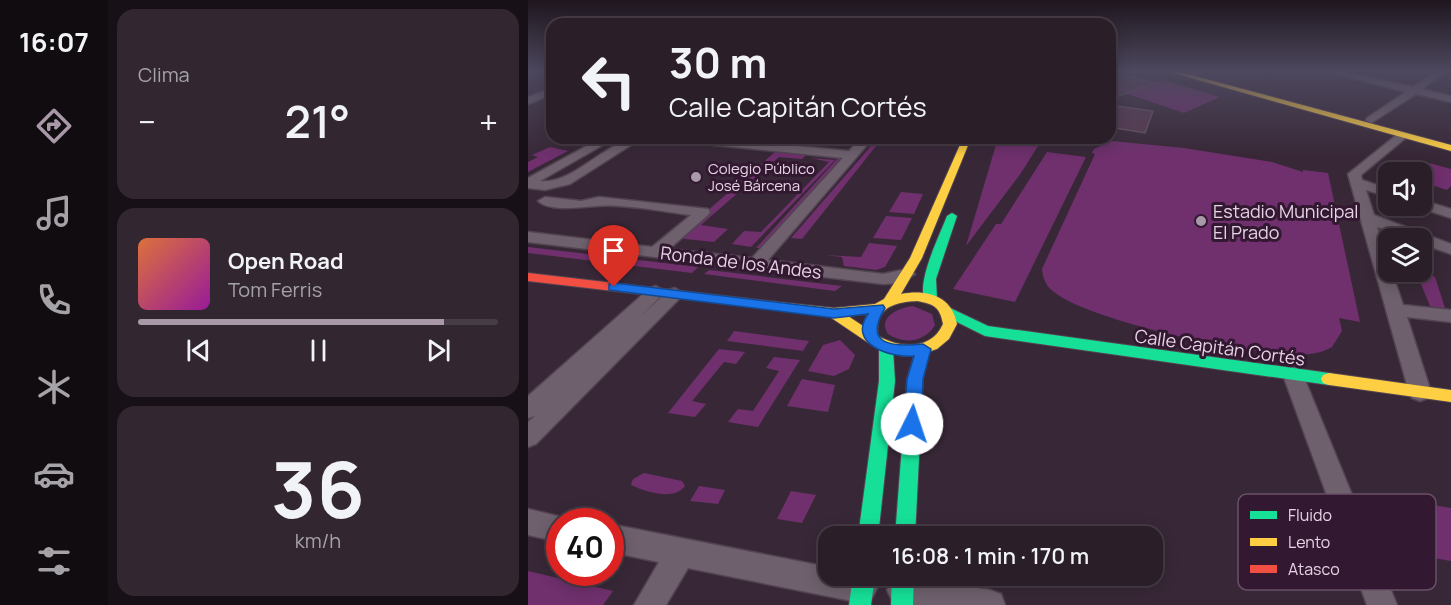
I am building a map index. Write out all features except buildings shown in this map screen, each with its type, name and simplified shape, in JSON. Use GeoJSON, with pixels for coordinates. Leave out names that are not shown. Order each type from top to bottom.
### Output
{"type":"FeatureCollection","features":[{"type":"Feature","properties":{"kind":"main road"},"geometry":{"type":"LineString","coordinates":[[1272,99],[1451,148]]}},
{"type":"Feature","properties":{"kind":"main road"},"geometry":{"type":"LineString","coordinates":[[1294,99],[1451,142]]}},
{"type":"Feature","properties":{"kind":"main road"},"geometry":{"type":"LineString","coordinates":[[906,274],[916,258],[965,144]]}},
{"type":"Feature","properties":{"kind":"main road"},"geometry":{"type":"LineString","coordinates":[[973,160],[980,144]]}},
{"type":"Feature","properties":{"kind":"main road"},"geometry":{"type":"LineString","coordinates":[[528,277],[834,313],[887,295],[930,299],[930,279],[957,204]]}},
{"type":"Feature","properties":{"kind":"main road"},"geometry":{"type":"LineString","coordinates":[[871,337],[870,320],[887,295]]}},
{"type":"Feature","properties":{"kind":"main road","name":"Calle Capitán Cortés"},"geometry":{"type":"LineString","coordinates":[[930,299],[948,312],[986,331],[1451,396]]}},
{"type":"Feature","properties":{"kind":"main road"},"geometry":{"type":"LineString","coordinates":[[940,340],[949,326],[948,312]]}},
{"type":"Feature","properties":{"kind":"main road"},"geometry":{"type":"LineString","coordinates":[[834,313],[886,349],[886,381],[869,526]]}},
{"type":"Feature","properties":{"kind":"main road","name":"Calle Capitán Cortés"},"geometry":{"type":"LineString","coordinates":[[886,349],[904,352],[923,349],[940,340],[986,331]]}},
{"type":"Feature","properties":{"kind":"main road"},"geometry":{"type":"LineString","coordinates":[[906,526],[915,379],[923,349]]}},
{"type":"Feature","properties":{"kind":"street"},"geometry":{"type":"LineString","coordinates":[[1371,120],[1401,99]]}},
{"type":"Feature","properties":{"kind":"street"},"geometry":{"type":"LineString","coordinates":[[1403,135],[1354,174],[1420,392]]}},
{"type":"Feature","properties":{"kind":"street"},"geometry":{"type":"LineString","coordinates":[[528,184],[598,144]]}},
{"type":"Feature","properties":{"kind":"street"},"geometry":{"type":"LineString","coordinates":[[528,184],[545,186],[565,181],[626,144]]}},
{"type":"Feature","properties":{"kind":"street"},"geometry":{"type":"LineString","coordinates":[[741,144],[852,154]]}},
{"type":"Feature","properties":{"kind":"street"},"geometry":{"type":"LineString","coordinates":[[756,264],[861,144]]}},
{"type":"Feature","properties":{"kind":"street"},"geometry":{"type":"LineString","coordinates":[[1357,183],[1378,190]]}},
{"type":"Feature","properties":{"kind":"street"},"geometry":{"type":"LineString","coordinates":[[545,201],[581,205],[599,201],[703,212],[656,252]]}},
{"type":"Feature","properties":{"kind":"street"},"geometry":{"type":"LineString","coordinates":[[1432,207],[1451,214]]}},
{"type":"Feature","properties":{"kind":"street"},"geometry":{"type":"LineString","coordinates":[[1367,218],[1393,228]]}},
{"type":"Feature","properties":{"kind":"street","name":"Ronda de los Andes"},"geometry":{"type":"LineString","coordinates":[[528,237],[756,264],[887,295],[895,279],[906,274]]}},
{"type":"Feature","properties":{"kind":"street"},"geometry":{"type":"LineString","coordinates":[[1432,242],[1451,249]]}},
{"type":"Feature","properties":{"kind":"street"},"geometry":{"type":"LineString","coordinates":[[528,409],[666,293]]}},
{"type":"Feature","properties":{"kind":"street"},"geometry":{"type":"LineString","coordinates":[[528,437],[666,293]]}},
{"type":"Feature","properties":{"kind":"street"},"geometry":{"type":"LineString","coordinates":[[1395,310],[1451,316]]}},
{"type":"Feature","properties":{"kind":"street"},"geometry":{"type":"LineString","coordinates":[[1293,375],[1339,494]]}},
{"type":"Feature","properties":{"kind":"street"},"geometry":{"type":"LineString","coordinates":[[528,522],[546,525]]}},
{"type":"Feature","properties":{"kind":"street"},"geometry":{"type":"LineString","coordinates":[[624,541],[862,590]]}},
{"type":"Feature","properties":{"kind":"street"},"geometry":{"type":"LineString","coordinates":[[650,605],[682,552]]}},
{"type":"Feature","properties":{"kind":"street"},"geometry":{"type":"LineString","coordinates":[[902,590],[990,605]]}},
{"type":"Feature","properties":{"kind":"street"},"geometry":{"type":"LineString","coordinates":[[1376,590],[1382,605]]}},
{"type":"Feature","properties":{"kind":"shaded area"},"geometry":{"type":"Polygon","coordinates":[[[1143,99],[1215,99],[1184,113],[1143,99]]]}},
{"type":"Feature","properties":{"kind":"shaded area","name":"Estadio Municipal El Prado"},"geometry":{"type":"Polygon","coordinates":[[[1116,141],[1184,148],[1272,162],[1303,172],[1303,170],[1328,173],[1360,322],[1339,318],[1342,331],[1332,347],[1324,351],[1313,354],[1288,354],[1256,351],[1218,345],[1139,326],[1102,315],[1054,292],[1045,282],[1042,269],[1095,154],[1092,153],[1094,149],[1105,144],[1116,144],[1116,141]]]}},
{"type":"Feature","properties":{"kind":"shaded area"},"geometry":{"type":"Polygon","coordinates":[[[873,144],[878,144],[802,239],[791,238],[873,144]]]}},
{"type":"Feature","properties":{"kind":"shaded area"},"geometry":{"type":"Polygon","coordinates":[[[996,144],[1039,144],[1021,173],[966,246],[996,144]]]}},
{"type":"Feature","properties":{"kind":"shaded area"},"geometry":{"type":"Polygon","coordinates":[[[550,147],[568,151],[528,172],[528,162],[538,157],[532,155],[550,147]]]}},
{"type":"Feature","properties":{"kind":"shaded area"},"geometry":{"type":"Polygon","coordinates":[[[776,151],[808,153],[802,159],[779,157],[701,225],[728,229],[714,242],[676,238],[776,151]]]}},
{"type":"Feature","properties":{"kind":"shaded area"},"geometry":{"type":"Polygon","coordinates":[[[1047,152],[1086,157],[1015,302],[953,289],[996,224],[1001,224],[1047,152]]]}},
{"type":"Feature","properties":{"kind":"shaded area"},"geometry":{"type":"Polygon","coordinates":[[[816,154],[848,156],[764,248],[756,248],[837,159],[813,156],[816,154]]]}},
{"type":"Feature","properties":{"kind":"shaded area"},"geometry":{"type":"Polygon","coordinates":[[[811,158],[835,160],[751,247],[732,244],[744,231],[761,232],[829,162],[811,158]]]}},
{"type":"Feature","properties":{"kind":"shaded area"},"geometry":{"type":"Polygon","coordinates":[[[1432,164],[1451,169],[1451,186],[1447,190],[1432,185],[1432,164]]]}},
{"type":"Feature","properties":{"kind":"shaded area"},"geometry":{"type":"Polygon","coordinates":[[[901,192],[923,194],[914,214],[889,212],[901,192]]]}},
{"type":"Feature","properties":{"kind":"shaded area"},"geometry":{"type":"Polygon","coordinates":[[[886,216],[912,218],[901,240],[873,238],[886,216]]]}},
{"type":"Feature","properties":{"kind":"shaded area"},"geometry":{"type":"Polygon","coordinates":[[[869,243],[897,246],[885,267],[876,270],[844,266],[842,257],[824,255],[861,257],[869,243]]]}},
{"type":"Feature","properties":{"kind":"shaded area"},"geometry":{"type":"Polygon","coordinates":[[[528,247],[698,267],[692,273],[528,253],[528,247]]]}},
{"type":"Feature","properties":{"kind":"shaded area"},"geometry":{"type":"Polygon","coordinates":[[[709,270],[842,286],[835,291],[704,274],[709,270]]]}},
{"type":"Feature","properties":{"kind":"shaded area"},"geometry":{"type":"Polygon","coordinates":[[[1432,276],[1435,277],[1446,311],[1430,306],[1420,282],[1432,282],[1432,276]]]}},
{"type":"Feature","properties":{"kind":"shaded area"},"geometry":{"type":"Polygon","coordinates":[[[913,306],[932,314],[935,325],[931,331],[914,340],[901,340],[888,334],[885,328],[887,318],[896,311],[913,306]]]}},
{"type":"Feature","properties":{"kind":"shaded area"},"geometry":{"type":"Polygon","coordinates":[[[734,331],[809,341],[803,351],[727,341],[734,331]]]}},
{"type":"Feature","properties":{"kind":"shaded area"},"geometry":{"type":"Polygon","coordinates":[[[840,340],[855,355],[849,369],[834,376],[808,371],[823,345],[840,340]]]}},
{"type":"Feature","properties":{"kind":"shaded area"},"geometry":{"type":"Polygon","coordinates":[[[719,349],[745,352],[736,364],[724,362],[692,401],[706,404],[695,417],[668,413],[719,349]]]}},
{"type":"Feature","properties":{"kind":"shaded area"},"geometry":{"type":"Polygon","coordinates":[[[774,357],[800,360],[758,427],[728,422],[738,409],[753,411],[779,371],[766,368],[774,357]]]}},
{"type":"Feature","properties":{"kind":"shaded area"},"geometry":{"type":"Polygon","coordinates":[[[802,379],[835,385],[828,412],[787,406],[802,379]]]}},
{"type":"Feature","properties":{"kind":"shaded area"},"geometry":{"type":"Polygon","coordinates":[[[644,473],[682,481],[685,486],[674,493],[660,494],[631,485],[633,479],[644,473]]]}},
{"type":"Feature","properties":{"kind":"shaded area"},"geometry":{"type":"Polygon","coordinates":[[[699,486],[725,490],[718,504],[690,501],[699,486]]]}},
{"type":"Feature","properties":{"kind":"shaded area"},"geometry":{"type":"Polygon","coordinates":[[[791,491],[816,495],[802,523],[777,519],[791,491]]]}},
{"type":"Feature","properties":{"kind":"shaded area"},"geometry":{"type":"Polygon","coordinates":[[[1436,506],[1451,508],[1451,561],[1436,558],[1436,506]]]}},
{"type":"Feature","properties":{"kind":"shaded area"},"geometry":{"type":"Polygon","coordinates":[[[528,571],[546,575],[546,586],[592,586],[613,591],[603,605],[528,605],[528,571]]]}},
{"type":"Feature","properties":{"kind":"traffic: fast"},"geometry":{"type":"LineString","coordinates":[[930,299],[930,279],[952,216]]}},
{"type":"Feature","properties":{"kind":"traffic: fast"},"geometry":{"type":"LineString","coordinates":[[948,312],[985,331],[1329,379]]}},
{"type":"Feature","properties":{"kind":"traffic: fast"},"geometry":{"type":"LineString","coordinates":[[869,526],[887,381],[886,349]]}},
{"type":"Feature","properties":{"kind":"traffic: fast"},"geometry":{"type":"LineString","coordinates":[[906,526],[915,379],[923,349]]}},
{"type":"Feature","properties":{"kind":"traffic: fast"},"geometry":{"type":"LineString","coordinates":[[860,605],[863,586]]}},
{"type":"Feature","properties":{"kind":"traffic: fast"},"geometry":{"type":"LineString","coordinates":[[902,605],[903,586]]}},
{"type":"Feature","properties":{"kind":"traffic: slow"},"geometry":{"type":"LineString","coordinates":[[1272,99],[1451,148]]}},
{"type":"Feature","properties":{"kind":"traffic: slow"},"geometry":{"type":"LineString","coordinates":[[889,302],[916,258],[964,144]]}},
{"type":"Feature","properties":{"kind":"traffic: slow"},"geometry":{"type":"LineString","coordinates":[[834,313],[878,342],[902,350],[915,350],[928,347],[942,338],[950,324],[948,311],[940,303],[929,299],[904,297],[892,300],[874,313],[870,325],[871,337]]}},
{"type":"Feature","properties":{"kind":"traffic: slow"},"geometry":{"type":"LineString","coordinates":[[768,305],[834,313],[879,308]]}},
{"type":"Feature","properties":{"kind":"traffic: slow"},"geometry":{"type":"LineString","coordinates":[[1329,379],[1451,396]]}},
{"type":"Feature","properties":{"kind":"traffic: jam"},"geometry":{"type":"LineString","coordinates":[[528,277],[768,305]]}},
{"type":"Feature","properties":{"kind":"place","name":"Colegio Público José Bárcena"},"geometry":{"type":"Point","coordinates":[696,177]}},
{"type":"Feature","properties":{"kind":"place","name":"Estadio Municipal El Prado"},"geometry":{"type":"Point","coordinates":[1201,221]}},
{"type":"Feature","properties":{"kind":"route"},"geometry":{"type":"LineString","coordinates":[[614,287],[834,313],[879,308],[871,317],[868,327],[875,342],[886,349],[898,352],[923,349],[915,379],[912,424]]}}]}
